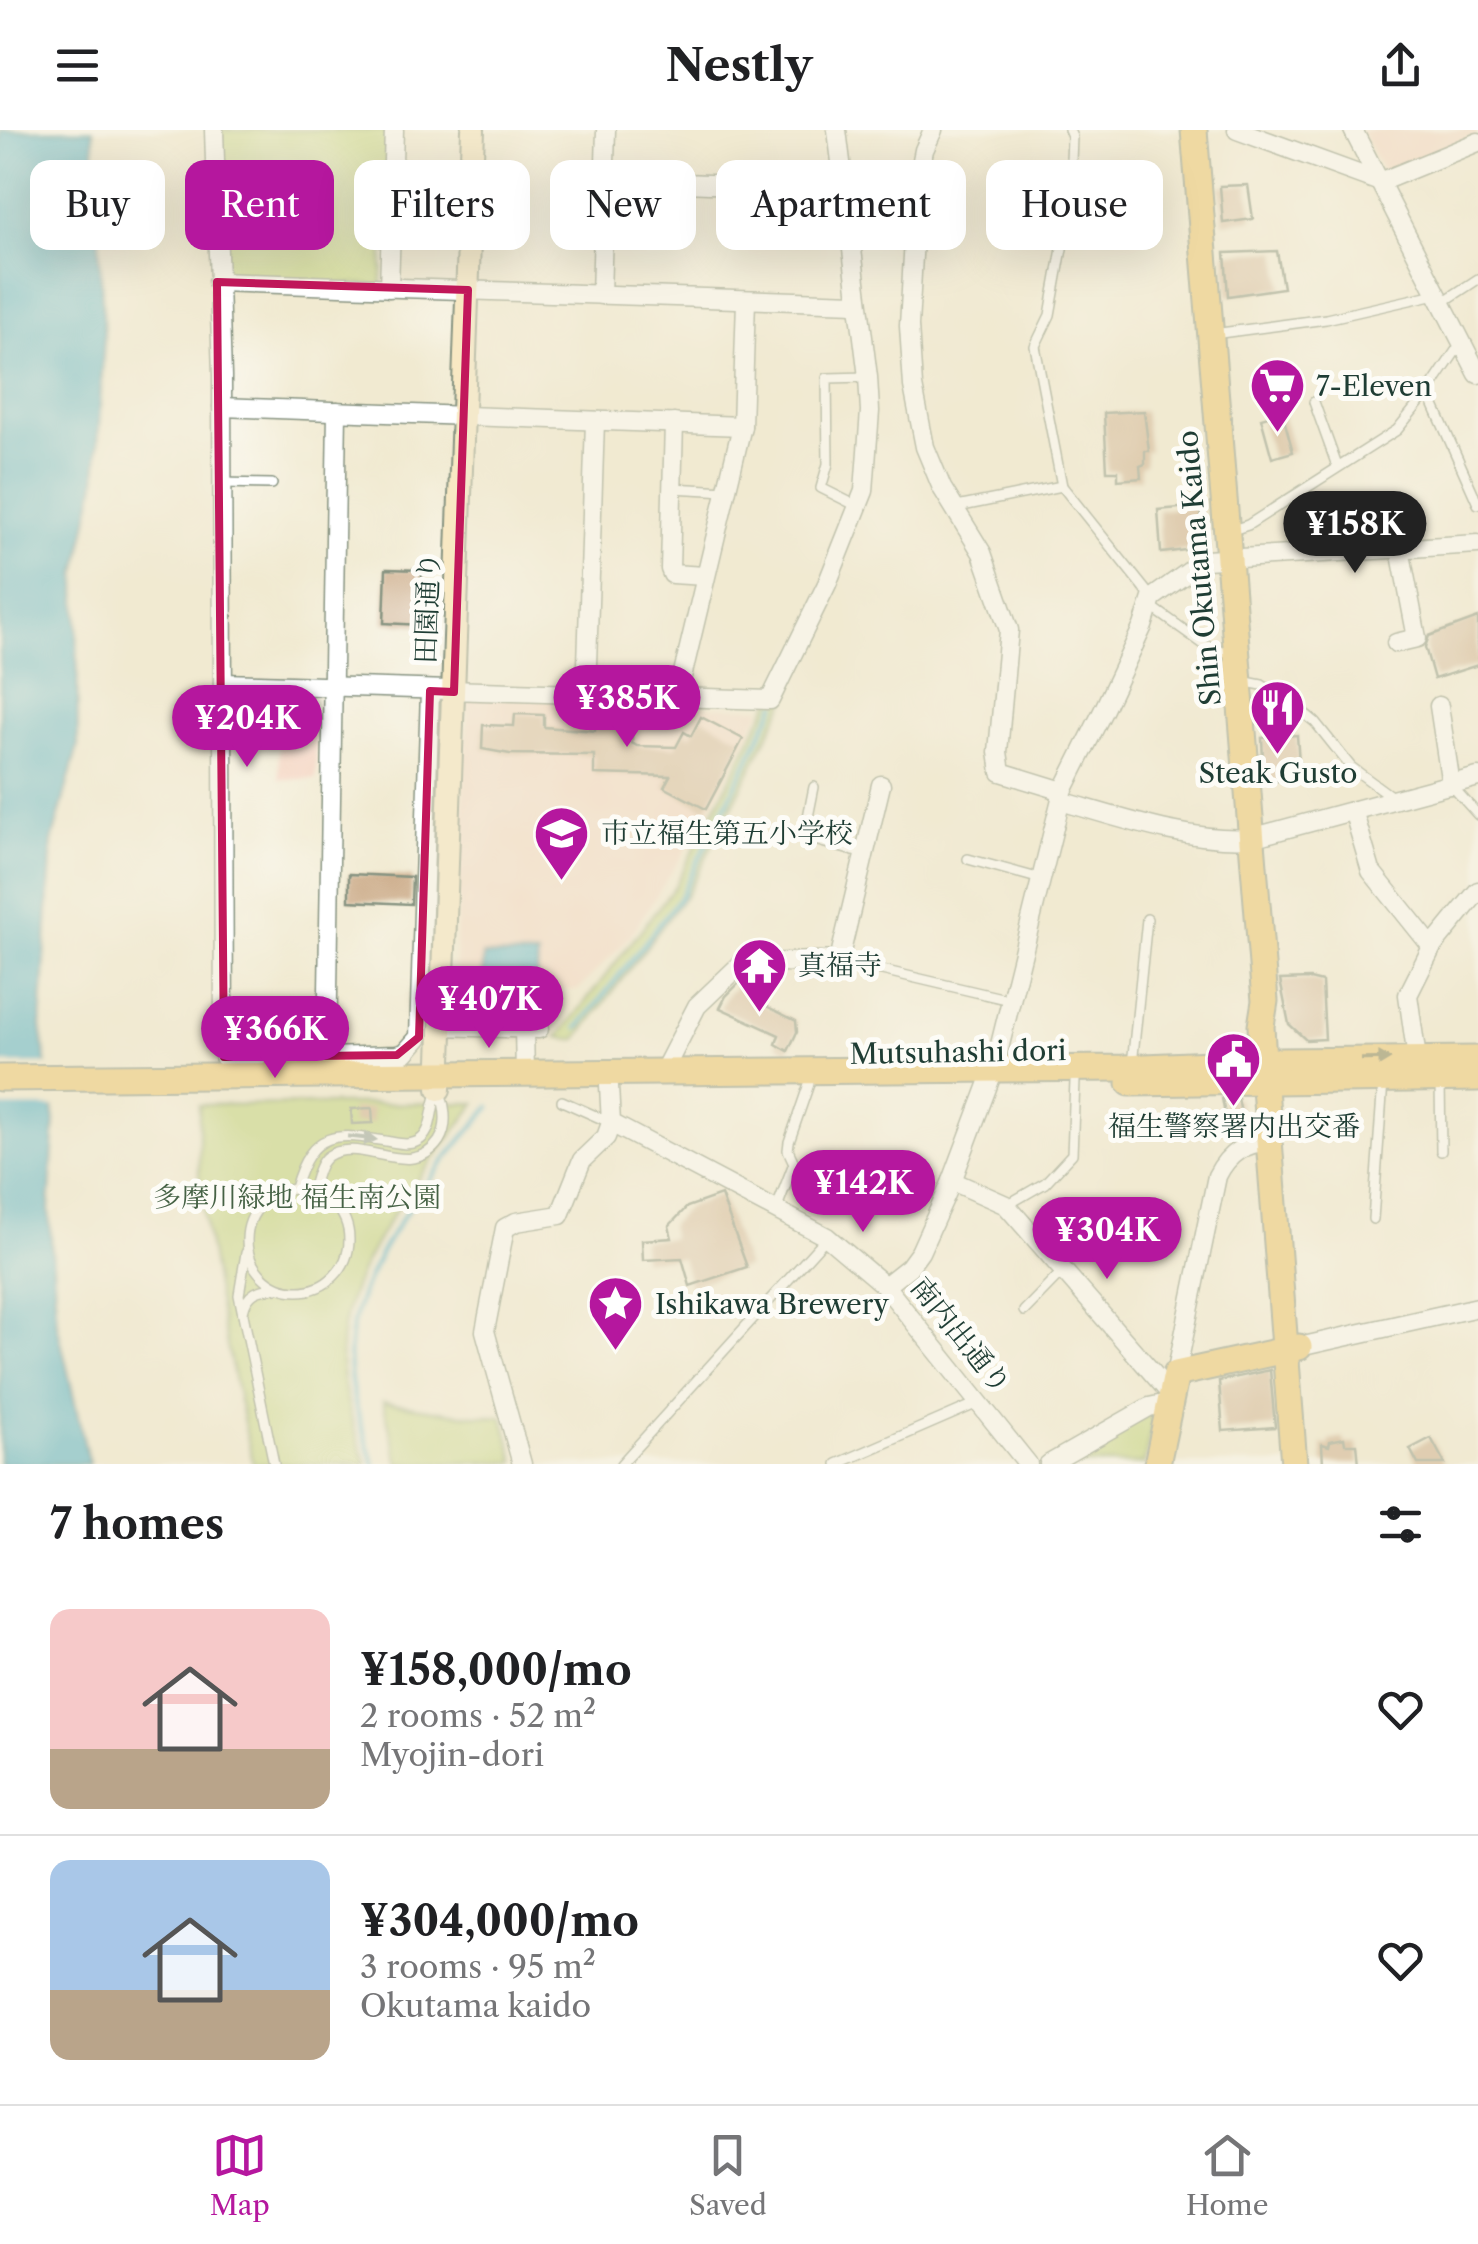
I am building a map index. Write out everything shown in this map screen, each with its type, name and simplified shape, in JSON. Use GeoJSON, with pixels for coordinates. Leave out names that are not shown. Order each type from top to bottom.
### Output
{"type":"FeatureCollection","features":[{"type":"Feature","properties":{"kind":"main road","name":"Shin Okutama Kaido"},"geometry":{"type":"LineString","coordinates":[[1194,130],[1265,1001],[1261,1026],[1271,1071],[1291,1348],[1294,1464]]}},
{"type":"Feature","properties":{"kind":"main road","name":"Mutsuhashi dori"},"geometry":{"type":"LineString","coordinates":[[440,1082],[525,1074],[663,1072],[1131,1075],[1271,1071],[1417,1058],[1478,1059]]}},
{"type":"Feature","properties":{"kind":"main road","name":"Shin Okutama Kaido"},"geometry":{"type":"LineString","coordinates":[[1271,1071],[1271,1140],[1291,1348],[1309,1464]]}},
{"type":"Feature","properties":{"kind":"main road","name":"Mutsuhashi dori"},"geometry":{"type":"LineString","coordinates":[[1271,1071],[1383,1079],[1478,1078]]}},
{"type":"Feature","properties":{"kind":"main road","name":"Mutsuhashi dori"},"geometry":{"type":"LineString","coordinates":[[440,1082],[609,1086],[809,1084],[992,1075],[1075,1081],[1131,1075]]}},
{"type":"Feature","properties":{"kind":"main road"},"geometry":{"type":"LineString","coordinates":[[0,1078],[187,1085]]}},
{"type":"Feature","properties":{"kind":"main road"},"geometry":{"type":"LineString","coordinates":[[0,1092],[440,1082]]}},
{"type":"Feature","properties":{"kind":"main road"},"geometry":{"type":"LineString","coordinates":[[1157,1464],[1172,1390],[1291,1348]]}},
{"type":"Feature","properties":{"kind":"street"},"geometry":{"type":"LineString","coordinates":[[214,130],[223,483],[224,1057],[397,1055],[418,1038],[430,691]]}},
{"type":"Feature","properties":{"kind":"street"},"geometry":{"type":"LineString","coordinates":[[389,288],[394,130]]}},
{"type":"Feature","properties":{"kind":"street","name":"田園通り"},"geometry":{"type":"LineString","coordinates":[[440,1082],[473,130]]}},
{"type":"Feature","properties":{"kind":"street"},"geometry":{"type":"LineString","coordinates":[[605,160],[606,130]]}},
{"type":"Feature","properties":{"kind":"street"},"geometry":{"type":"LineString","coordinates":[[836,130],[840,160]]}},
{"type":"Feature","properties":{"kind":"street"},"geometry":{"type":"LineString","coordinates":[[933,130],[924,150],[917,185],[909,326],[913,386],[926,447],[952,508],[982,553],[1009,630],[998,752],[1001,772],[1132,821],[1228,840],[1251,838],[1478,777]]}},
{"type":"Feature","properties":{"kind":"street"},"geometry":{"type":"LineString","coordinates":[[1238,130],[1380,182],[1478,142]]}},
{"type":"Feature","properties":{"kind":"street"},"geometry":{"type":"LineString","coordinates":[[1352,130],[1477,371]]}},
{"type":"Feature","properties":{"kind":"street"},"geometry":{"type":"LineString","coordinates":[[601,295],[602,250]]}},
{"type":"Feature","properties":{"kind":"street"},"geometry":{"type":"LineString","coordinates":[[223,682],[770,700],[827,584],[867,480],[868,377],[850,250]]}},
{"type":"Feature","properties":{"kind":"street"},"geometry":{"type":"LineString","coordinates":[[218,282],[856,304]]}},
{"type":"Feature","properties":{"kind":"street"},"geometry":{"type":"LineString","coordinates":[[677,698],[742,426],[746,300]]}},
{"type":"Feature","properties":{"kind":"street"},"geometry":{"type":"LineString","coordinates":[[222,407],[742,426]]}},
{"type":"Feature","properties":{"kind":"street"},"geometry":{"type":"LineString","coordinates":[[326,1056],[336,411]]}},
{"type":"Feature","properties":{"kind":"street"},"geometry":{"type":"LineString","coordinates":[[586,695],[595,420]]}},
{"type":"Feature","properties":{"kind":"street"},"geometry":{"type":"LineString","coordinates":[[674,424],[670,569],[672,574],[705,576]]}},
{"type":"Feature","properties":{"kind":"street"},"geometry":{"type":"LineString","coordinates":[[885,1286],[909,1268],[920,1252],[952,1182],[992,1075],[1062,796],[1150,601],[1203,561],[1478,544]]}},
{"type":"Feature","properties":{"kind":"street"},"geometry":{"type":"LineString","coordinates":[[1396,643],[1416,638],[1400,549]]}},
{"type":"Feature","properties":{"kind":"street"},"geometry":{"type":"LineString","coordinates":[[1439,706],[1450,784]]}},
{"type":"Feature","properties":{"kind":"street"},"geometry":{"type":"LineString","coordinates":[[663,1072],[697,1006],[740,964],[840,960],[881,786]]}},
{"type":"Feature","properties":{"kind":"street"},"geometry":{"type":"LineString","coordinates":[[1353,810],[1371,871],[1432,946]]}},
{"type":"Feature","properties":{"kind":"street"},"geometry":{"type":"LineString","coordinates":[[1417,1058],[1408,995],[1432,946],[1478,891]]}},
{"type":"Feature","properties":{"kind":"street"},"geometry":{"type":"LineString","coordinates":[[441,1026],[532,1029],[525,1074]]}},
{"type":"Feature","properties":{"kind":"street"},"geometry":{"type":"LineString","coordinates":[[522,1464],[485,1331],[505,1228],[516,1222],[560,1215],[582,1160],[606,1137],[612,1123],[609,1086]]}},
{"type":"Feature","properties":{"kind":"street","name":"南内出通り"},"geometry":{"type":"LineString","coordinates":[[612,1123],[827,1238],[885,1286],[1028,1464]]}},
{"type":"Feature","properties":{"kind":"street"},"geometry":{"type":"LineString","coordinates":[[1049,1464],[1172,1390],[1217,1176],[1226,1159],[1250,1143],[1271,1140]]}},
{"type":"Feature","properties":{"kind":"street"},"geometry":{"type":"LineString","coordinates":[[952,1182],[1006,1205],[1172,1390]]}},
{"type":"Feature","properties":{"kind":"street"},"geometry":{"type":"LineString","coordinates":[[1291,1348],[1478,1307]]}},
{"type":"Feature","properties":{"kind":"lane"},"geometry":{"type":"LineString","coordinates":[[1070,130],[1070,210],[1050,315],[1035,346],[1062,486],[1150,601],[1205,645],[1294,705],[1315,722],[1351,767],[1396,800]]}},
{"type":"Feature","properties":{"kind":"lane"},"geometry":{"type":"LineString","coordinates":[[1210,334],[1438,299],[1478,278]]}},
{"type":"Feature","properties":{"kind":"lane"},"geometry":{"type":"LineString","coordinates":[[1226,531],[1248,526],[1397,430],[1461,343]]}},
{"type":"Feature","properties":{"kind":"lane"},"geometry":{"type":"LineString","coordinates":[[858,507],[820,488],[828,464],[827,378],[868,377]]}},
{"type":"Feature","properties":{"kind":"lane"},"geometry":{"type":"LineString","coordinates":[[1428,392],[1478,504]]}},
{"type":"Feature","properties":{"kind":"lane"},"geometry":{"type":"LineString","coordinates":[[1314,402],[1337,466]]}},
{"type":"Feature","properties":{"kind":"lane"},"geometry":{"type":"LineString","coordinates":[[223,483],[272,484]]}},
{"type":"Feature","properties":{"kind":"lane"},"geometry":{"type":"LineString","coordinates":[[952,508],[1062,486]]}},
{"type":"Feature","properties":{"kind":"lane"},"geometry":{"type":"LineString","coordinates":[[672,488],[728,491]]}},
{"type":"Feature","properties":{"kind":"lane"},"geometry":{"type":"LineString","coordinates":[[1450,784],[1478,815]]}},
{"type":"Feature","properties":{"kind":"lane"},"geometry":{"type":"LineString","coordinates":[[814,788],[804,837],[865,855]]}},
{"type":"Feature","properties":{"kind":"lane"},"geometry":{"type":"LineString","coordinates":[[968,858],[1040,879]]}},
{"type":"Feature","properties":{"kind":"lane"},"geometry":{"type":"LineString","coordinates":[[1131,1075],[1147,919]]}},
{"type":"Feature","properties":{"kind":"lane"},"geometry":{"type":"LineString","coordinates":[[840,960],[1010,1000]]}},
{"type":"Feature","properties":{"kind":"lane"},"geometry":{"type":"LineString","coordinates":[[1373,1219],[1383,1079]]}},
{"type":"Feature","properties":{"kind":"lane"},"geometry":{"type":"LineString","coordinates":[[1440,1079],[1441,1151]]}},
{"type":"Feature","properties":{"kind":"lane"},"geometry":{"type":"LineString","coordinates":[[1006,1205],[1044,1183],[1072,1154],[1075,1081]]}},
{"type":"Feature","properties":{"kind":"lane"},"geometry":{"type":"LineString","coordinates":[[295,1188],[302,1162],[310,1150],[328,1138],[354,1136],[409,1144],[422,1139],[430,1127],[432,1103],[440,1082]]}},
{"type":"Feature","properties":{"kind":"lane"},"geometry":{"type":"LineString","coordinates":[[312,1190],[321,1163],[336,1152],[409,1159],[430,1151],[445,1127],[440,1082]]}},
{"type":"Feature","properties":{"kind":"lane"},"geometry":{"type":"LineString","coordinates":[[776,1210],[794,1163],[789,1142],[809,1084]]}},
{"type":"Feature","properties":{"kind":"lane"},"geometry":{"type":"LineString","coordinates":[[562,1100],[612,1123]]}},
{"type":"Feature","properties":{"kind":"lane"},"geometry":{"type":"LineString","coordinates":[[243,1315],[250,1295],[262,1289],[296,1290],[319,1286],[334,1278],[347,1256],[350,1240],[346,1221],[331,1200],[312,1190],[295,1188],[272,1196],[258,1209],[250,1225],[239,1295],[243,1315],[274,1464]]}},
{"type":"Feature","properties":{"kind":"lane"},"geometry":{"type":"LineString","coordinates":[[621,1464],[827,1238]]}},
{"type":"Feature","properties":{"kind":"lane"},"geometry":{"type":"LineString","coordinates":[[246,1250],[262,1276],[278,1288]]}},
{"type":"Feature","properties":{"kind":"lane"},"geometry":{"type":"LineString","coordinates":[[1024,1311],[1065,1269]]}},
{"type":"Feature","properties":{"kind":"lane"},"geometry":{"type":"LineString","coordinates":[[837,1464],[980,1402]]}},
{"type":"Feature","properties":{"kind":"highlighted area"},"geometry":{"type":"Polygon","coordinates":[[[217,282],[468,290],[454,692],[430,691],[419,1037],[397,1055],[224,1057],[217,282]]]}},
{"type":"Feature","properties":{"kind":"shaded area"},"geometry":{"type":"Polygon","coordinates":[[[1361,130],[1478,130],[1478,135],[1384,174],[1361,130]]]}},
{"type":"Feature","properties":{"kind":"shaded area","name":"市立福生第五小学校"},"geometry":{"type":"Polygon","coordinates":[[[468,697],[762,708],[702,825],[629,938],[578,990],[454,989],[468,697]]]}},
{"type":"Feature","properties":{"kind":"shaded area"},"geometry":{"type":"Polygon","coordinates":[[[316,720],[316,779],[279,779],[278,721],[316,720]]]}},
{"type":"Feature","properties":{"kind":"green space"},"geometry":{"type":"Polygon","coordinates":[[[215,130],[388,130],[387,160],[354,160],[354,250],[383,250],[382,285],[221,280],[220,250],[334,250],[334,160],[216,160],[215,130]]]}},
{"type":"Feature","properties":{"kind":"green space"},"geometry":{"type":"Polygon","coordinates":[[[781,680],[793,686],[689,890],[576,1040],[558,1037],[675,886],[781,680]]]}},
{"type":"Feature","properties":{"kind":"green space","name":"多摩川緑地 福生南公園"},"geometry":{"type":"Polygon","coordinates":[[[476,1103],[390,1219],[355,1284],[345,1317],[341,1351],[343,1380],[366,1464],[253,1464],[222,1323],[199,1185],[199,1105],[476,1103]]]}},
{"type":"Feature","properties":{"kind":"green space"},"geometry":{"type":"Polygon","coordinates":[[[383,1402],[503,1417],[515,1462],[399,1464],[383,1402]]]}},
{"type":"Feature","properties":{"kind":"green space"},"geometry":{"type":"Polygon","coordinates":[[[1155,1410],[1144,1464],[1058,1464],[1155,1410]]]}},
{"type":"Feature","properties":{"kind":"water"},"geometry":{"type":"Polygon","coordinates":[[[0,130],[93,130],[95,160],[30,160],[30,250],[99,250],[104,335],[96,482],[77,573],[78,746],[52,842],[41,1026],[55,1121],[49,1209],[57,1323],[89,1464],[0,1464],[0,130]]]}},
{"type":"Feature","properties":{"kind":"water"},"geometry":{"type":"Polygon","coordinates":[[[483,955],[538,956],[537,979],[483,978],[483,955]]]}},
{"type":"Feature","properties":{"kind":"pier"},"geometry":{"type":"Polygon","coordinates":[[[0,1064],[51,1064],[58,1107],[0,1107],[0,1064]]]}},
{"type":"Feature","properties":{"kind":"building"},"geometry":{"type":"Polygon","coordinates":[[[1248,185],[1253,219],[1223,223],[1220,186],[1248,185]]]}},
{"type":"Feature","properties":{"kind":"building"},"geometry":{"type":"Polygon","coordinates":[[[1277,251],[1283,288],[1228,296],[1225,253],[1277,251]]]}},
{"type":"Feature","properties":{"kind":"building"},"geometry":{"type":"Polygon","coordinates":[[[1144,411],[1149,451],[1145,451],[1145,464],[1140,466],[1141,478],[1118,480],[1118,471],[1107,471],[1104,413],[1144,411]]]}},
{"type":"Feature","properties":{"kind":"building","name":"7-Eleven"},"geometry":{"type":"Polygon","coordinates":[[[1282,412],[1293,452],[1272,458],[1261,418],[1282,412]]]}},
{"type":"Feature","properties":{"kind":"building"},"geometry":{"type":"Polygon","coordinates":[[[1201,506],[1202,548],[1161,553],[1158,510],[1201,506]]]}},
{"type":"Feature","properties":{"kind":"building"},"geometry":{"type":"Polygon","coordinates":[[[386,569],[422,570],[421,625],[384,623],[386,569]]]}},
{"type":"Feature","properties":{"kind":"building"},"geometry":{"type":"Polygon","coordinates":[[[1478,618],[1478,665],[1434,679],[1425,647],[1429,636],[1478,618]]]}},
{"type":"Feature","properties":{"kind":"building"},"geometry":{"type":"Polygon","coordinates":[[[596,710],[633,711],[632,743],[637,746],[676,747],[684,732],[691,736],[701,717],[743,739],[706,809],[664,787],[670,776],[594,774],[594,755],[510,754],[482,749],[483,725],[514,726],[515,714],[544,715],[544,727],[595,731],[596,710]]]}},
{"type":"Feature","properties":{"kind":"building"},"geometry":{"type":"Polygon","coordinates":[[[1297,735],[1300,778],[1264,783],[1262,738],[1297,735]]]}},
{"type":"Feature","properties":{"kind":"building"},"geometry":{"type":"Polygon","coordinates":[[[349,874],[412,877],[411,904],[349,901],[349,874]]]}},
{"type":"Feature","properties":{"kind":"building"},"geometry":{"type":"Polygon","coordinates":[[[1280,980],[1322,982],[1325,1039],[1306,1040],[1289,1024],[1280,980]]]}},
{"type":"Feature","properties":{"kind":"building","name":"真福寺"},"geometry":{"type":"Polygon","coordinates":[[[740,982],[762,993],[758,1002],[796,1021],[797,1032],[788,1051],[776,1044],[779,1035],[720,1008],[740,982]]]}},
{"type":"Feature","properties":{"kind":"building"},"geometry":{"type":"Polygon","coordinates":[[[1222,1098],[1238,1098],[1242,1119],[1226,1121],[1222,1098]]]}},
{"type":"Feature","properties":{"kind":"building"},"geometry":{"type":"Polygon","coordinates":[[[372,1108],[373,1123],[352,1124],[351,1109],[372,1108]]]}},
{"type":"Feature","properties":{"kind":"building"},"geometry":{"type":"Polygon","coordinates":[[[721,1195],[747,1267],[690,1286],[682,1258],[643,1260],[642,1240],[672,1238],[669,1226],[687,1207],[721,1195]]]}},
{"type":"Feature","properties":{"kind":"building"},"geometry":{"type":"Polygon","coordinates":[[[1270,1370],[1275,1427],[1223,1431],[1219,1381],[1270,1370]]]}},
{"type":"Feature","properties":{"kind":"building"},"geometry":{"type":"Polygon","coordinates":[[[1344,1438],[1345,1444],[1357,1444],[1359,1464],[1323,1464],[1322,1444],[1329,1446],[1330,1441],[1344,1438]]]}},
{"type":"Feature","properties":{"kind":"building"},"geometry":{"type":"Polygon","coordinates":[[[1431,1438],[1445,1464],[1418,1464],[1410,1449],[1431,1438]]]}},
{"type":"Feature","properties":{"kind":"waterway"},"geometry":{"type":"LineString","coordinates":[[578,1028],[679,899],[776,704]]}},
{"type":"Feature","properties":{"kind":"waterway"},"geometry":{"type":"LineString","coordinates":[[374,1464],[350,1375],[350,1343],[356,1312],[367,1280],[403,1217],[490,1107]]}},
{"type":"Feature","properties":{"kind":"place","name":"7-Eleven"},"geometry":{"type":"Point","coordinates":[1277,435]}},
{"type":"Feature","properties":{"kind":"place","name":"Steak Gusto"},"geometry":{"type":"Point","coordinates":[1278,756]}},
{"type":"Feature","properties":{"kind":"place","name":"市立福生第五小学校"},"geometry":{"type":"Point","coordinates":[562,882]}},
{"type":"Feature","properties":{"kind":"place","name":"真福寺"},"geometry":{"type":"Point","coordinates":[759,1014]}},
{"type":"Feature","properties":{"kind":"place","name":"福生警察署内出交番"},"geometry":{"type":"Point","coordinates":[1234,1109]}},
{"type":"Feature","properties":{"kind":"place","name":"Ishikawa Brewery"},"geometry":{"type":"Point","coordinates":[616,1353]}}]}
